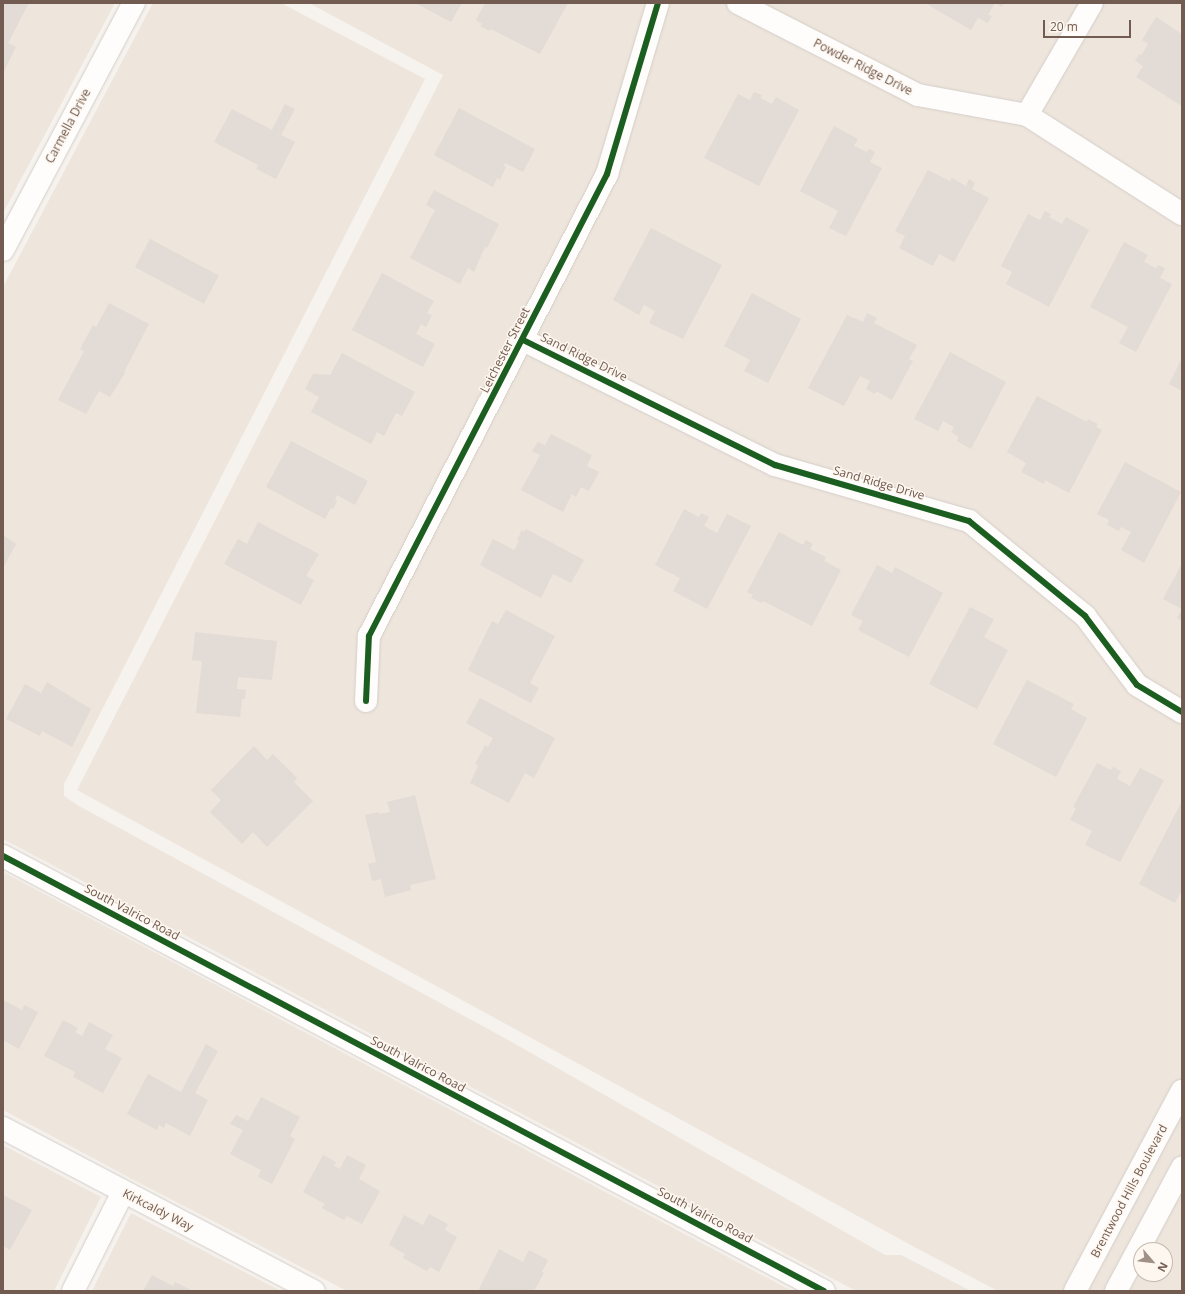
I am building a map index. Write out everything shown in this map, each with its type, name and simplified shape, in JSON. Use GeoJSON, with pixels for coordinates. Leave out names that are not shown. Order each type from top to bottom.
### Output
{"type":"FeatureCollection","features":[{"type":"Feature","properties":{"kind":"street","name":"Carmella Drive"},"geometry":{"type":"LineString","coordinates":[[3,250],[134,3]]}},
{"type":"Feature","properties":{"kind":"street","name":"Leichester Street"},"geometry":{"type":"LineString","coordinates":[[366,701],[368,636],[523,340],[607,174],[658,3]]}},
{"type":"Feature","properties":{"kind":"street","name":"Powder Ridge Drive"},"geometry":{"type":"LineString","coordinates":[[738,3],[918,95],[1027,115],[1182,214]]}},
{"type":"Feature","properties":{"kind":"street"},"geometry":{"type":"LineString","coordinates":[[1027,115],[1092,3]]}},
{"type":"Feature","properties":{"kind":"street","name":"Sand Ridge Drive"},"geometry":{"type":"LineString","coordinates":[[523,340],[775,464],[969,521],[1085,616],[1137,685],[1182,712]]}},
{"type":"Feature","properties":{"kind":"street","name":"South Valrico Road"},"geometry":{"type":"LineString","coordinates":[[3,856],[824,1291]]}},
{"type":"Feature","properties":{"kind":"street","name":"Brentwood Hills Boulevard"},"geometry":{"type":"LineString","coordinates":[[1075,1291],[1182,1091]]}},
{"type":"Feature","properties":{"kind":"street","name":"Kirkcaldy Way"},"geometry":{"type":"LineString","coordinates":[[3,1128],[314,1291]]}},
{"type":"Feature","properties":{"kind":"street"},"geometry":{"type":"LineString","coordinates":[[1116,1291],[1182,1168]]}},
{"type":"Feature","properties":{"kind":"street"},"geometry":{"type":"LineString","coordinates":[[73,1291],[123,1192]]}},
{"type":"Feature","properties":{"kind":"shaded area"},"geometry":{"type":"Polygon","coordinates":[[[3,3],[115,3],[3,213],[3,3]]]}},
{"type":"Feature","properties":{"kind":"shaded area"},"geometry":{"type":"Polygon","coordinates":[[[153,3],[281,3],[425,79],[64,784],[64,796],[79,806],[510,1041],[885,1255],[901,1255],[971,1291],[856,1291],[3,839],[3,287],[153,3]]]}},
{"type":"Feature","properties":{"kind":"shaded area"},"geometry":{"type":"Polygon","coordinates":[[[309,3],[1182,3],[1182,1291],[998,1291],[920,1250],[77,790],[443,75],[309,3]]]}},
{"type":"Feature","properties":{"kind":"shaded area"},"geometry":{"type":"Polygon","coordinates":[[[3,872],[792,1291],[347,1291],[130,1178],[3,1110],[3,872]]]}},
{"type":"Feature","properties":{"kind":"shaded area"},"geometry":{"type":"Polygon","coordinates":[[[3,1145],[101,1197],[54,1291],[3,1291],[3,1145]]]}},
{"type":"Feature","properties":{"kind":"shaded area"},"geometry":{"type":"Polygon","coordinates":[[[131,1213],[281,1291],[92,1291],[131,1213]]]}},
{"type":"Feature","properties":{"kind":"building"},"geometry":{"type":"Polygon","coordinates":[[[3,3],[29,3],[8,43],[16,47],[3,73],[3,3]]]}},
{"type":"Feature","properties":{"kind":"building"},"geometry":{"type":"Polygon","coordinates":[[[415,3],[462,3],[451,22],[415,3]]]}},
{"type":"Feature","properties":{"kind":"building"},"geometry":{"type":"Polygon","coordinates":[[[485,3],[568,3],[540,54],[491,29],[490,31],[480,26],[482,24],[476,20],[485,3]]]}},
{"type":"Feature","properties":{"kind":"building"},"geometry":{"type":"Polygon","coordinates":[[[925,3],[995,3],[988,15],[992,16],[988,23],[978,18],[971,30],[925,3]]]}},
{"type":"Feature","properties":{"kind":"building"},"geometry":{"type":"Polygon","coordinates":[[[995,3],[1004,3],[1002,7],[995,3]]]}},
{"type":"Feature","properties":{"kind":"building"},"geometry":{"type":"Polygon","coordinates":[[[1156,17],[1182,34],[1182,106],[1136,77],[1143,66],[1135,61],[1139,54],[1141,56],[1148,44],[1142,40],[1156,17]]]}},
{"type":"Feature","properties":{"kind":"building"},"geometry":{"type":"Polygon","coordinates":[[[754,92],[762,95],[760,98],[772,104],[776,97],[799,110],[759,186],[704,158],[738,94],[750,100],[754,92]]]}},
{"type":"Feature","properties":{"kind":"building"},"geometry":{"type":"Polygon","coordinates":[[[285,104],[295,109],[281,135],[295,142],[276,179],[256,169],[258,165],[214,142],[232,109],[272,130],[285,104]]]}},
{"type":"Feature","properties":{"kind":"building"},"geometry":{"type":"Polygon","coordinates":[[[459,108],[535,149],[523,172],[505,163],[504,165],[506,167],[500,180],[497,178],[493,187],[434,155],[459,108]]]}},
{"type":"Feature","properties":{"kind":"building"},"geometry":{"type":"Polygon","coordinates":[[[834,126],[858,139],[854,146],[867,152],[869,149],[875,152],[870,162],[882,168],[846,236],[829,228],[838,211],[800,191],[834,126]]]}},
{"type":"Feature","properties":{"kind":"building"},"geometry":{"type":"Polygon","coordinates":[[[928,170],[950,181],[952,178],[966,186],[969,179],[975,183],[972,189],[989,198],[954,262],[939,254],[933,266],[899,248],[905,236],[895,231],[928,170]]]}},
{"type":"Feature","properties":{"kind":"building"},"geometry":{"type":"Polygon","coordinates":[[[434,190],[499,224],[487,248],[485,247],[474,272],[468,268],[460,284],[410,258],[435,210],[426,205],[434,190]]]}},
{"type":"Feature","properties":{"kind":"building"},"geometry":{"type":"Polygon","coordinates":[[[1045,211],[1051,214],[1049,217],[1062,224],[1066,217],[1089,230],[1049,307],[1006,284],[1012,272],[1001,266],[1028,214],[1040,220],[1045,211]]]}},
{"type":"Feature","properties":{"kind":"building"},"geometry":{"type":"Polygon","coordinates":[[[651,228],[722,265],[683,339],[649,323],[655,311],[644,305],[639,315],[613,300],[651,228]]]}},
{"type":"Feature","properties":{"kind":"building"},"geometry":{"type":"Polygon","coordinates":[[[150,239],[219,276],[204,304],[135,267],[150,239]]]}},
{"type":"Feature","properties":{"kind":"building"},"geometry":{"type":"Polygon","coordinates":[[[1124,242],[1148,255],[1144,262],[1156,268],[1158,265],[1165,268],[1160,278],[1172,284],[1136,352],[1119,343],[1128,327],[1090,307],[1124,242]]]}},
{"type":"Feature","properties":{"kind":"building"},"geometry":{"type":"Polygon","coordinates":[[[382,273],[434,301],[427,313],[432,315],[426,327],[421,324],[416,334],[435,344],[423,367],[352,330],[382,273]]]}},
{"type":"Feature","properties":{"kind":"building"},"geometry":{"type":"Polygon","coordinates":[[[752,293],[801,319],[768,383],[744,371],[750,360],[724,346],[752,293]]]}},
{"type":"Feature","properties":{"kind":"building"},"geometry":{"type":"Polygon","coordinates":[[[109,303],[149,324],[124,372],[125,373],[110,397],[99,391],[86,414],[58,400],[84,351],[80,349],[93,325],[96,327],[109,303]]]}},
{"type":"Feature","properties":{"kind":"building"},"geometry":{"type":"Polygon","coordinates":[[[867,313],[877,318],[874,323],[917,345],[909,359],[913,361],[892,400],[876,391],[875,394],[866,389],[870,381],[860,376],[844,406],[808,388],[847,315],[863,322],[867,313]]]}},
{"type":"Feature","properties":{"kind":"building"},"geometry":{"type":"Polygon","coordinates":[[[950,352],[1006,382],[971,449],[957,441],[959,437],[951,432],[954,427],[943,421],[938,431],[914,419],[950,352]]]}},
{"type":"Feature","properties":{"kind":"building"},"geometry":{"type":"Polygon","coordinates":[[[342,353],[415,392],[402,416],[396,413],[384,436],[377,432],[371,444],[311,412],[319,397],[305,389],[313,374],[330,375],[342,353]]]}},
{"type":"Feature","properties":{"kind":"building"},"geometry":{"type":"Polygon","coordinates":[[[1182,358],[1182,391],[1169,384],[1182,358]]]}},
{"type":"Feature","properties":{"kind":"building"},"geometry":{"type":"Polygon","coordinates":[[[1037,396],[1087,422],[1088,419],[1098,424],[1096,427],[1102,430],[1069,493],[1045,480],[1044,484],[1021,472],[1026,463],[1007,452],[1037,396]]]}},
{"type":"Feature","properties":{"kind":"building"},"geometry":{"type":"Polygon","coordinates":[[[551,434],[592,455],[587,466],[599,472],[589,491],[581,487],[576,497],[572,494],[563,512],[521,490],[540,455],[532,451],[538,442],[545,445],[551,434]]]}},
{"type":"Feature","properties":{"kind":"building"},"geometry":{"type":"Polygon","coordinates":[[[291,441],[368,481],[355,505],[337,495],[335,500],[337,501],[333,509],[331,508],[325,519],[266,487],[291,441]]]}},
{"type":"Feature","properties":{"kind":"building"},"geometry":{"type":"Polygon","coordinates":[[[1125,462],[1181,492],[1144,563],[1121,550],[1131,532],[1121,527],[1119,531],[1107,525],[1109,520],[1097,514],[1125,462]]]}},
{"type":"Feature","properties":{"kind":"building"},"geometry":{"type":"Polygon","coordinates":[[[684,509],[699,517],[701,513],[709,517],[704,526],[717,533],[727,514],[751,526],[707,609],[673,591],[680,578],[655,565],[684,509]]]}},
{"type":"Feature","properties":{"kind":"building"},"geometry":{"type":"Polygon","coordinates":[[[258,522],[319,554],[306,576],[314,580],[301,605],[224,564],[238,539],[247,544],[258,522]]]}},
{"type":"Feature","properties":{"kind":"building"},"geometry":{"type":"Polygon","coordinates":[[[526,529],[584,560],[571,583],[553,574],[541,598],[480,565],[493,539],[514,550],[519,541],[517,540],[522,530],[524,532],[526,529]]]}},
{"type":"Feature","properties":{"kind":"building"},"geometry":{"type":"Polygon","coordinates":[[[779,532],[803,545],[806,540],[813,544],[810,549],[826,557],[824,561],[841,570],[812,626],[763,601],[762,603],[751,598],[753,595],[747,592],[779,532]]]}},
{"type":"Feature","properties":{"kind":"building"},"geometry":{"type":"Polygon","coordinates":[[[3,535],[16,544],[3,568],[3,535]]]}},
{"type":"Feature","properties":{"kind":"building"},"geometry":{"type":"Polygon","coordinates":[[[1182,563],[1182,609],[1163,599],[1182,563]]]}},
{"type":"Feature","properties":{"kind":"building"},"geometry":{"type":"Polygon","coordinates":[[[877,565],[892,573],[895,567],[943,593],[909,657],[858,630],[863,621],[851,615],[877,565]]]}},
{"type":"Feature","properties":{"kind":"building"},"geometry":{"type":"Polygon","coordinates":[[[970,607],[994,619],[984,637],[1008,650],[977,709],[929,684],[970,607]]]}},
{"type":"Feature","properties":{"kind":"building"},"geometry":{"type":"Polygon","coordinates":[[[1182,609],[1182,621],[1177,618],[1182,609]]]}},
{"type":"Feature","properties":{"kind":"building"},"geometry":{"type":"Polygon","coordinates":[[[506,610],[555,636],[530,683],[539,688],[531,703],[468,670],[492,621],[498,624],[506,610]]]}},
{"type":"Feature","properties":{"kind":"building"},"geometry":{"type":"Polygon","coordinates":[[[195,632],[277,641],[272,680],[238,677],[237,689],[246,690],[245,699],[242,699],[240,717],[196,713],[202,661],[192,660],[195,632]]]}},
{"type":"Feature","properties":{"kind":"building"},"geometry":{"type":"Polygon","coordinates":[[[1027,680],[1074,704],[1071,709],[1087,718],[1056,777],[993,744],[1027,680]]]}},
{"type":"Feature","properties":{"kind":"building"},"geometry":{"type":"Polygon","coordinates":[[[47,682],[91,709],[72,747],[42,731],[40,736],[6,719],[25,684],[41,693],[47,682]]]}},
{"type":"Feature","properties":{"kind":"building"},"geometry":{"type":"Polygon","coordinates":[[[480,698],[555,738],[534,778],[525,773],[509,803],[470,783],[478,766],[475,764],[485,745],[488,747],[493,738],[466,723],[480,698]]]}},
{"type":"Feature","properties":{"kind":"building"},"geometry":{"type":"Polygon","coordinates":[[[254,746],[267,760],[273,754],[297,778],[294,782],[313,801],[267,847],[253,832],[242,844],[210,812],[221,800],[211,790],[254,746]]]}},
{"type":"Feature","properties":{"kind":"building"},"geometry":{"type":"Polygon","coordinates":[[[1097,763],[1111,770],[1113,767],[1121,771],[1117,779],[1130,786],[1140,768],[1164,780],[1120,862],[1085,845],[1092,831],[1070,820],[1076,808],[1073,807],[1097,763]]]}},
{"type":"Feature","properties":{"kind":"building"},"geometry":{"type":"Polygon","coordinates":[[[415,795],[436,879],[410,885],[411,890],[385,897],[381,879],[372,881],[368,864],[376,862],[365,815],[379,812],[379,814],[390,812],[387,802],[415,795]]]}},
{"type":"Feature","properties":{"kind":"building"},"geometry":{"type":"Polygon","coordinates":[[[1182,801],[1182,890],[1175,903],[1139,884],[1182,801]]]}},
{"type":"Feature","properties":{"kind":"building"},"geometry":{"type":"Polygon","coordinates":[[[3,1000],[22,1010],[24,1005],[38,1012],[19,1049],[3,1040],[3,1000]]]}},
{"type":"Feature","properties":{"kind":"building"},"geometry":{"type":"Polygon","coordinates":[[[63,1020],[78,1028],[75,1032],[82,1036],[89,1022],[113,1035],[105,1049],[122,1058],[103,1093],[73,1077],[75,1072],[44,1056],[63,1020]]]}},
{"type":"Feature","properties":{"kind":"building"},"geometry":{"type":"Polygon","coordinates":[[[206,1044],[218,1051],[195,1093],[208,1100],[190,1136],[166,1123],[164,1128],[159,1125],[157,1130],[127,1114],[148,1074],[181,1092],[206,1044]]]}},
{"type":"Feature","properties":{"kind":"building"},"geometry":{"type":"Polygon","coordinates":[[[261,1097],[300,1117],[290,1136],[295,1139],[272,1184],[258,1177],[261,1170],[230,1154],[243,1130],[230,1124],[236,1115],[248,1121],[261,1097]]]}},
{"type":"Feature","properties":{"kind":"building"},"geometry":{"type":"Polygon","coordinates":[[[323,1155],[336,1162],[334,1166],[340,1169],[347,1155],[366,1165],[359,1179],[380,1191],[362,1224],[347,1216],[344,1220],[322,1208],[325,1204],[303,1192],[323,1155]]]}},
{"type":"Feature","properties":{"kind":"building"},"geometry":{"type":"Polygon","coordinates":[[[3,1195],[32,1210],[10,1250],[3,1246],[3,1195]]]}},
{"type":"Feature","properties":{"kind":"building"},"geometry":{"type":"Polygon","coordinates":[[[429,1214],[448,1224],[445,1230],[457,1237],[439,1272],[430,1267],[427,1271],[403,1258],[405,1254],[389,1245],[404,1215],[423,1225],[429,1214]]]}},
{"type":"Feature","properties":{"kind":"building"},"geometry":{"type":"Polygon","coordinates":[[[499,1249],[523,1262],[529,1250],[548,1260],[542,1272],[544,1273],[534,1291],[483,1291],[479,1289],[499,1249]]]}},
{"type":"Feature","properties":{"kind":"building"},"geometry":{"type":"Polygon","coordinates":[[[152,1275],[173,1286],[175,1282],[193,1291],[143,1291],[152,1275]]]}},
{"type":"Feature","properties":{"kind":"cycle path"},"geometry":{"type":"LineString","coordinates":[[366,701],[369,636],[607,174],[658,3]]}},
{"type":"Feature","properties":{"kind":"cycle path"},"geometry":{"type":"LineString","coordinates":[[523,340],[775,465],[969,521],[1085,616],[1137,685],[1182,712]]}},
{"type":"Feature","properties":{"kind":"cycle path"},"geometry":{"type":"LineString","coordinates":[[3,856],[824,1291]]}}]}
